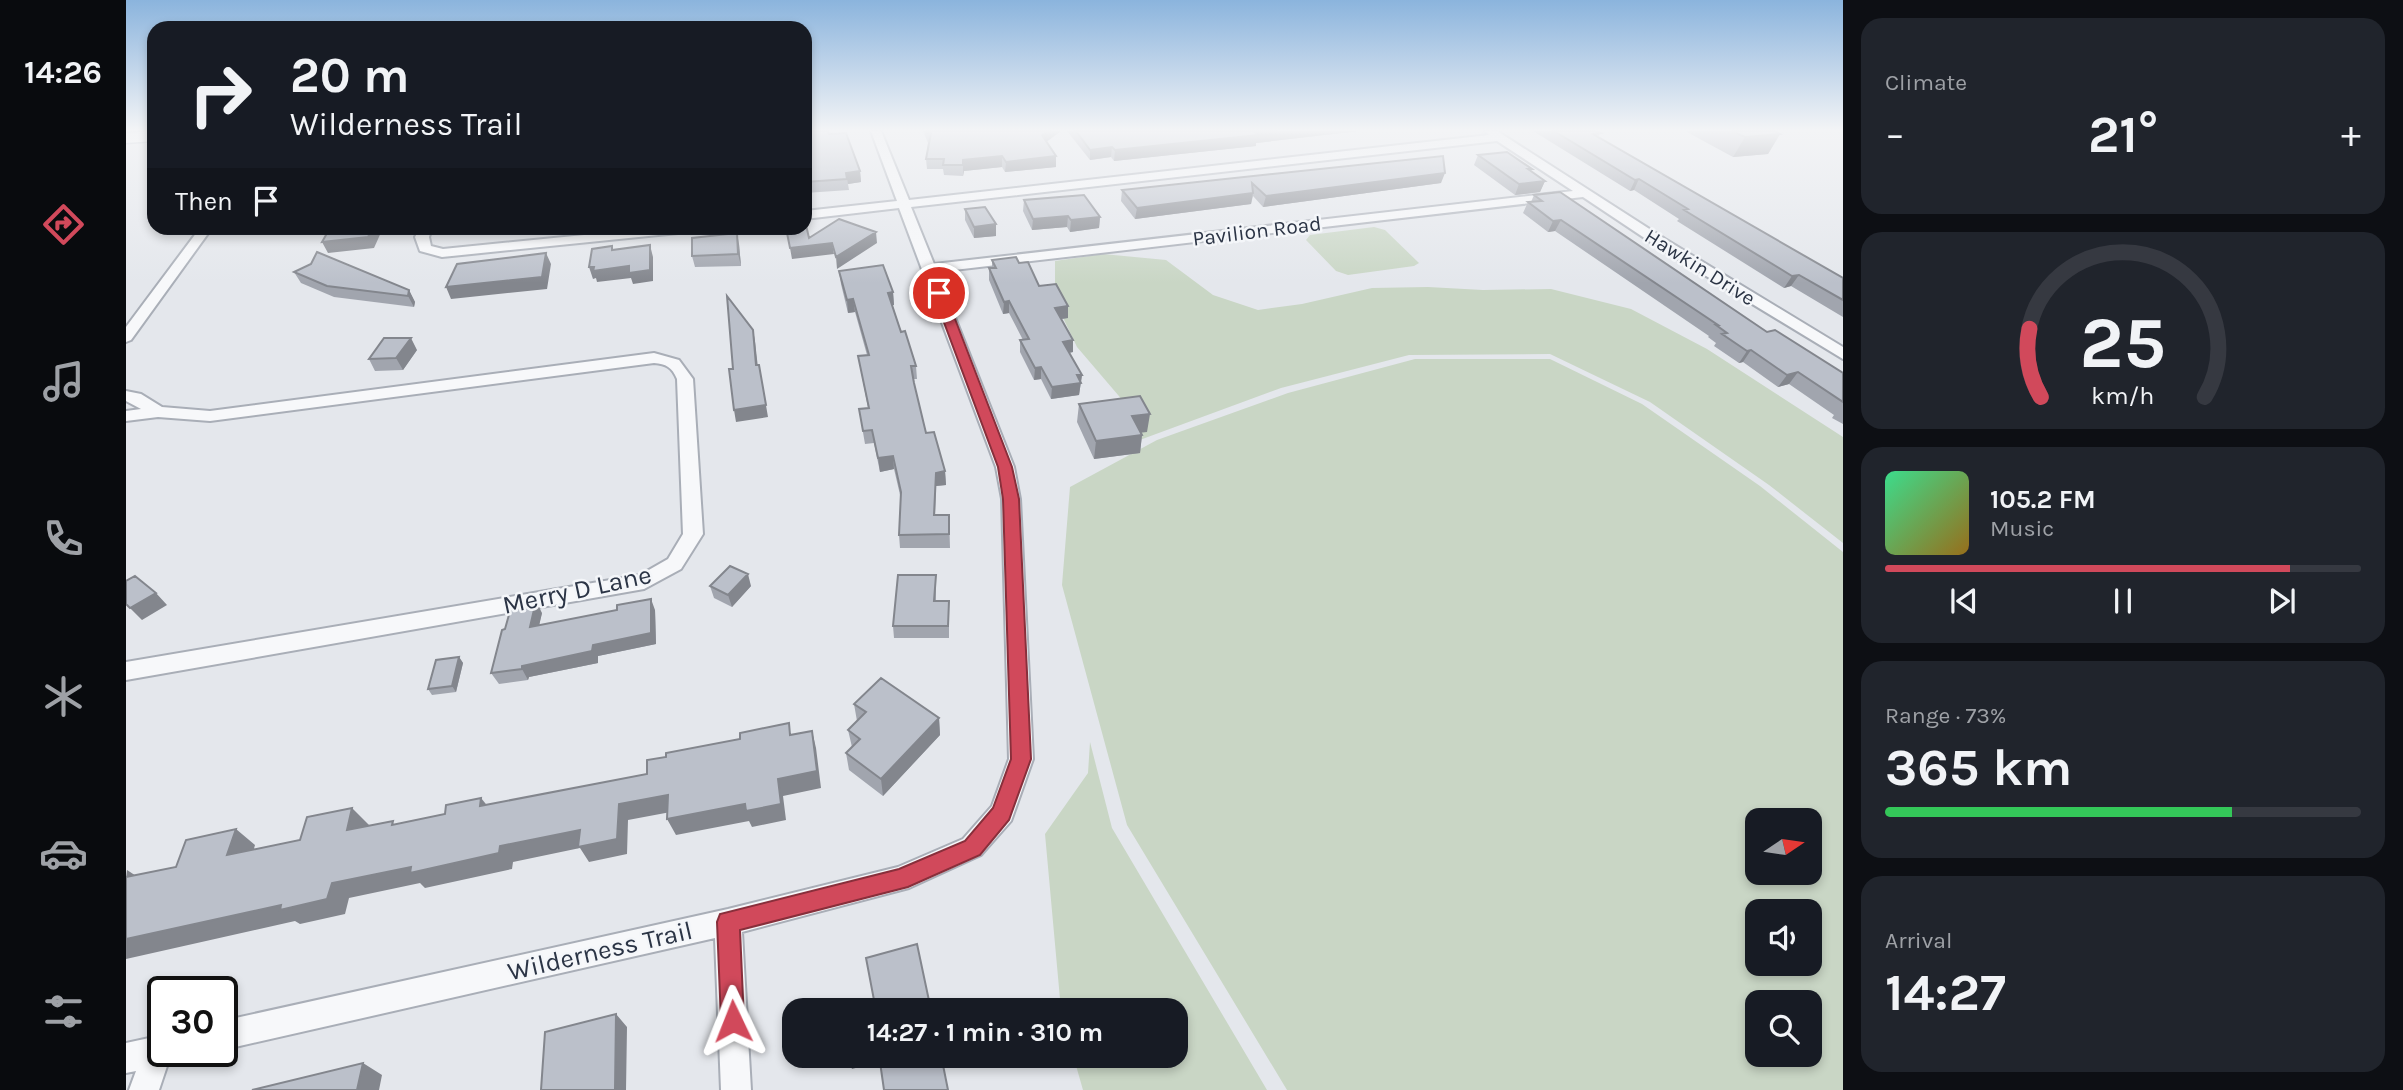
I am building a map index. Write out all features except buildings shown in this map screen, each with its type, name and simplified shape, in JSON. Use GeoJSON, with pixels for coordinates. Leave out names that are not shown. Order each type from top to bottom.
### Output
{"type":"FeatureCollection","features":[{"type":"Feature","properties":{"kind":"street","name":"Wilderness Trail"},"geometry":{"type":"LineString","coordinates":[[238,1032],[728,922],[900,879],[972,848],[1002,813],[1021,759],[1011,499],[1007,477],[896,182]]}},
{"type":"Feature","properties":{"kind":"street"},"geometry":{"type":"LineString","coordinates":[[812,214],[1092,182]]}},
{"type":"Feature","properties":{"kind":"street","name":"Hawkin Drive"},"geometry":{"type":"LineString","coordinates":[[1567,182],[1745,296],[1843,354]]}},
{"type":"Feature","properties":{"kind":"street","name":"Pavilion Road"},"geometry":{"type":"LineString","coordinates":[[930,269],[1584,193]]}},
{"type":"Feature","properties":{"kind":"street"},"geometry":{"type":"LineString","coordinates":[[126,337],[201,235]]}},
{"type":"Feature","properties":{"kind":"street"},"geometry":{"type":"LineString","coordinates":[[423,235],[425,248],[442,253],[619,235]]}},
{"type":"Feature","properties":{"kind":"street","name":"Merry D Lane"},"geometry":{"type":"LineString","coordinates":[[126,416],[158,412],[210,416],[654,358],[671,360],[681,368],[685,379],[693,534],[684,556],[670,569],[644,582],[126,671]]}},
{"type":"Feature","properties":{"kind":"street","name":"Merry D Lane"},"geometry":{"type":"LineString","coordinates":[[126,396],[135,398],[158,412]]}},
{"type":"Feature","properties":{"kind":"street"},"geometry":{"type":"LineString","coordinates":[[728,922],[736,1090]]}},
{"type":"Feature","properties":{"kind":"street"},"geometry":{"type":"LineString","coordinates":[[126,1058],[147,1053]]}},
{"type":"Feature","properties":{"kind":"street"},"geometry":{"type":"LineString","coordinates":[[144,1090],[153,1067]]}},
{"type":"Feature","properties":{"kind":"green space"},"geometry":{"type":"Polygon","coordinates":[[[1374,227],[1385,230],[1419,263],[1414,266],[1348,275],[1336,271],[1306,240],[1310,235],[1374,227]]]}},
{"type":"Feature","properties":{"kind":"green space"},"geometry":{"type":"Polygon","coordinates":[[[1103,254],[1166,260],[1213,295],[1258,310],[1302,304],[1372,288],[1428,287],[1483,290],[1551,289],[1631,309],[1707,349],[1843,437],[1843,543],[1769,485],[1650,402],[1550,354],[1409,355],[1281,388],[1137,441],[1130,409],[1077,347],[1055,301],[1055,261],[1103,254]]]}},
{"type":"Feature","properties":{"kind":"green space"},"geometry":{"type":"Polygon","coordinates":[[[1415,359],[1550,359],[1642,404],[1760,486],[1843,552],[1843,1090],[1287,1090],[1127,825],[1062,585],[1070,487],[1157,440],[1288,393],[1415,359]]]}},
{"type":"Feature","properties":{"kind":"green space"},"geometry":{"type":"Polygon","coordinates":[[[1090,742],[1112,828],[1267,1090],[1083,1090],[1077,1068],[1188,1068],[1188,998],[1060,998],[1045,834],[1088,773],[1090,742]]]}},
{"type":"Feature","properties":{"kind":"route"},"geometry":{"type":"LineString","coordinates":[[733,1021],[728,922],[900,879],[972,848],[1002,813],[1021,759],[1011,499],[1005,467],[939,293]]}}]}
